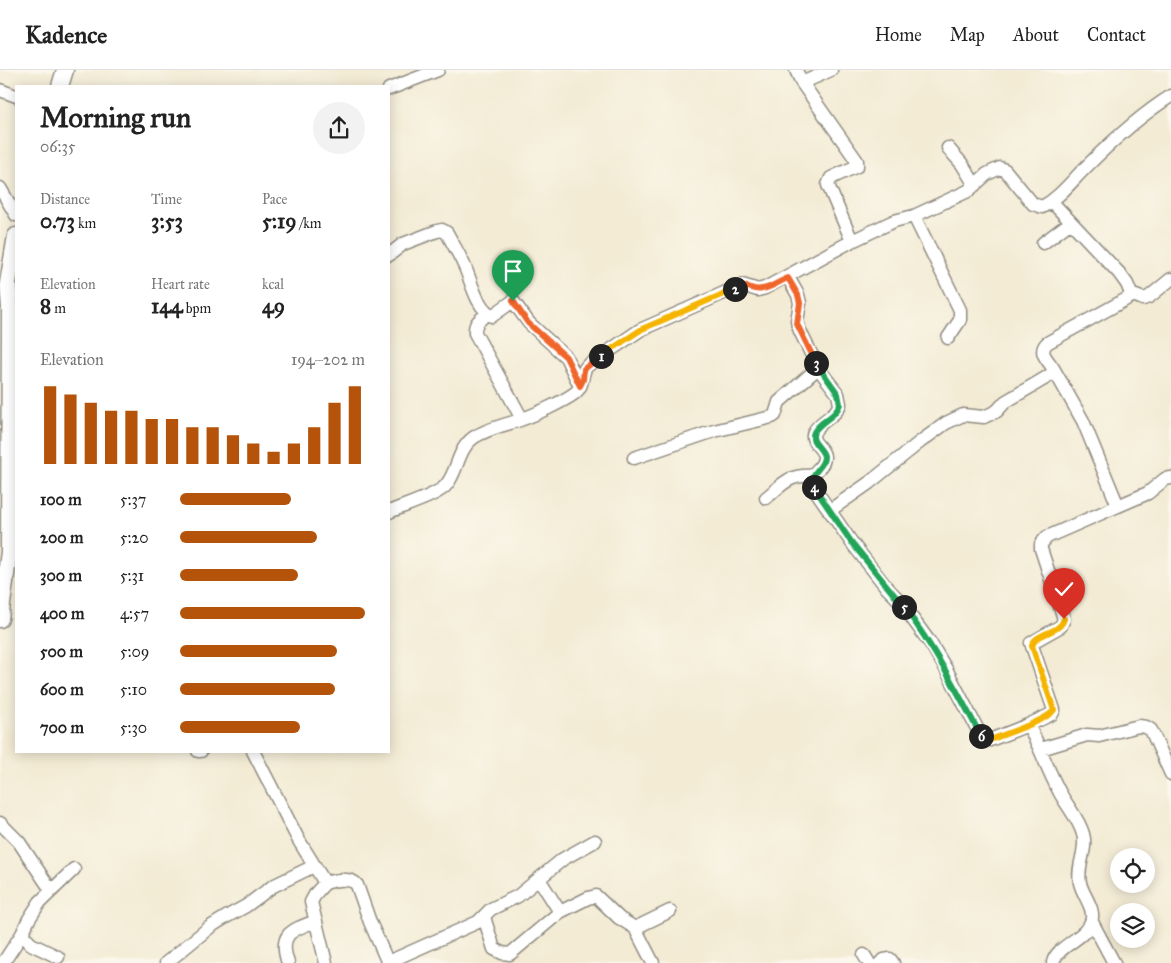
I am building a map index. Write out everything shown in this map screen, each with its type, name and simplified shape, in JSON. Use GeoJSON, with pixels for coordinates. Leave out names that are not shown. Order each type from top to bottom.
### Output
{"type":"FeatureCollection","features":[{"type":"Feature","properties":{"kind":"street"},"geometry":{"type":"LineString","coordinates":[[60,85],[65,70]]}},
{"type":"Feature","properties":{"kind":"street"},"geometry":{"type":"LineString","coordinates":[[390,89],[438,70]]}},
{"type":"Feature","properties":{"kind":"street"},"geometry":{"type":"LineString","coordinates":[[796,70],[802,83],[857,161],[856,166],[831,178],[828,185],[852,242]]}},
{"type":"Feature","properties":{"kind":"street"},"geometry":{"type":"LineString","coordinates":[[802,83],[831,70]]}},
{"type":"Feature","properties":{"kind":"street"},"geometry":{"type":"LineString","coordinates":[[0,90],[15,96]]}},
{"type":"Feature","properties":{"kind":"street"},"geometry":{"type":"LineString","coordinates":[[390,512],[439,492],[446,486],[466,443],[475,437],[522,419],[576,392],[583,380],[583,372],[587,366],[642,329],[742,285],[763,289],[788,278],[894,221],[914,216],[968,191],[987,174],[1000,168],[1005,170],[1033,204],[1042,207],[1052,202],[1086,167],[1150,109],[1171,96]]}},
{"type":"Feature","properties":{"kind":"street"},"geometry":{"type":"LineString","coordinates":[[948,148],[962,164],[975,185]]}},
{"type":"Feature","properties":{"kind":"street"},"geometry":{"type":"LineString","coordinates":[[0,188],[15,213]]}},
{"type":"Feature","properties":{"kind":"street"},"geometry":{"type":"LineString","coordinates":[[1052,202],[1119,273],[1127,284],[1132,296]]}},
{"type":"Feature","properties":{"kind":"street"},"geometry":{"type":"LineString","coordinates":[[914,216],[960,310],[960,320],[948,338]]}},
{"type":"Feature","properties":{"kind":"street"},"geometry":{"type":"LineString","coordinates":[[1043,243],[1071,222]]}},
{"type":"Feature","properties":{"kind":"street"},"geometry":{"type":"LineString","coordinates":[[390,254],[403,244],[442,230],[447,233],[464,264],[476,298],[488,314],[492,316],[513,301],[528,323],[566,357],[580,386]]}},
{"type":"Feature","properties":{"kind":"street"},"geometry":{"type":"LineString","coordinates":[[0,619],[13,554],[5,466],[5,379],[10,307],[4,282],[15,240]]}},
{"type":"Feature","properties":{"kind":"street"},"geometry":{"type":"LineString","coordinates":[[788,278],[798,295],[800,303],[797,324],[818,368],[838,394],[840,404],[835,414],[816,429],[813,434],[813,439],[824,454],[823,461],[811,482],[828,511],[931,644],[981,736],[985,740],[990,740],[1028,725],[1052,714],[1054,710],[1031,643],[1061,626],[1064,619],[1041,544],[1047,537],[1148,493],[1165,479],[1171,478]]}},
{"type":"Feature","properties":{"kind":"street"},"geometry":{"type":"LineString","coordinates":[[1118,506],[1082,421],[1043,353],[1044,345],[1132,296],[1143,299],[1150,298],[1171,279]]}},
{"type":"Feature","properties":{"kind":"street"},"geometry":{"type":"LineString","coordinates":[[488,314],[480,319],[474,327],[475,333],[522,419]]}},
{"type":"Feature","properties":{"kind":"street"},"geometry":{"type":"LineString","coordinates":[[634,458],[714,431],[772,417],[775,415],[779,402],[818,368]]}},
{"type":"Feature","properties":{"kind":"street"},"geometry":{"type":"LineString","coordinates":[[828,511],[869,483],[920,442],[946,424],[963,415],[984,417],[997,411],[1005,402],[1049,376],[1053,368]]}},
{"type":"Feature","properties":{"kind":"street"},"geometry":{"type":"LineString","coordinates":[[766,498],[792,477],[800,475],[813,476]]}},
{"type":"Feature","properties":{"kind":"street"},"geometry":{"type":"LineString","coordinates":[[1028,725],[1059,792],[1084,835],[1084,849],[1079,868],[1080,882],[1093,913],[1092,922],[1086,930],[1061,951],[1053,960],[1053,963]]}},
{"type":"Feature","properties":{"kind":"street"},"geometry":{"type":"LineString","coordinates":[[1040,749],[1087,735],[1099,736],[1139,726],[1146,727],[1150,730],[1171,774]]}},
{"type":"Feature","properties":{"kind":"street"},"geometry":{"type":"LineString","coordinates":[[254,753],[314,866],[325,883]]}},
{"type":"Feature","properties":{"kind":"street"},"geometry":{"type":"LineString","coordinates":[[0,822],[19,842],[51,890]]}},
{"type":"Feature","properties":{"kind":"street"},"geometry":{"type":"LineString","coordinates":[[326,963],[311,902],[316,892],[325,883],[349,880],[354,882],[388,963],[468,928],[478,922],[491,909],[518,896],[563,859],[595,841]]}},
{"type":"Feature","properties":{"kind":"street"},"geometry":{"type":"LineString","coordinates":[[166,963],[218,922],[246,906],[268,889],[314,866]]}},
{"type":"Feature","properties":{"kind":"street"},"geometry":{"type":"LineString","coordinates":[[3,963],[40,902],[74,869]]}},
{"type":"Feature","properties":{"kind":"street"},"geometry":{"type":"LineString","coordinates":[[539,879],[560,912]]}},
{"type":"Feature","properties":{"kind":"street"},"geometry":{"type":"LineString","coordinates":[[484,917],[494,949],[510,954],[560,912],[596,896],[620,918],[635,928],[653,963]]}},
{"type":"Feature","properties":{"kind":"street"},"geometry":{"type":"LineString","coordinates":[[635,928],[670,911]]}},
{"type":"Feature","properties":{"kind":"street"},"geometry":{"type":"LineString","coordinates":[[288,963],[284,944],[288,934],[297,927],[316,921]]}},
{"type":"Feature","properties":{"kind":"street"},"geometry":{"type":"LineString","coordinates":[[1092,922],[1114,963]]}},
{"type":"Feature","properties":{"kind":"street"},"geometry":{"type":"LineString","coordinates":[[22,934],[31,944],[58,958]]}},
{"type":"Feature","properties":{"kind":"street"},"geometry":{"type":"LineString","coordinates":[[880,963],[887,959],[892,963]]}},
{"type":"Feature","properties":{"kind":"route"},"geometry":{"type":"LineString","coordinates":[[513,301],[528,323],[566,357],[580,386],[583,380],[584,369],[587,366],[642,329],[742,285],[758,290],[788,278],[798,295],[800,303],[797,324],[818,368],[838,394],[840,404],[835,414],[816,429],[813,434],[813,439],[824,454],[823,461],[811,482],[828,511],[931,644],[981,736],[985,740],[990,740],[1052,714],[1054,710],[1050,694],[1031,643],[1061,626],[1064,619]]}}]}
